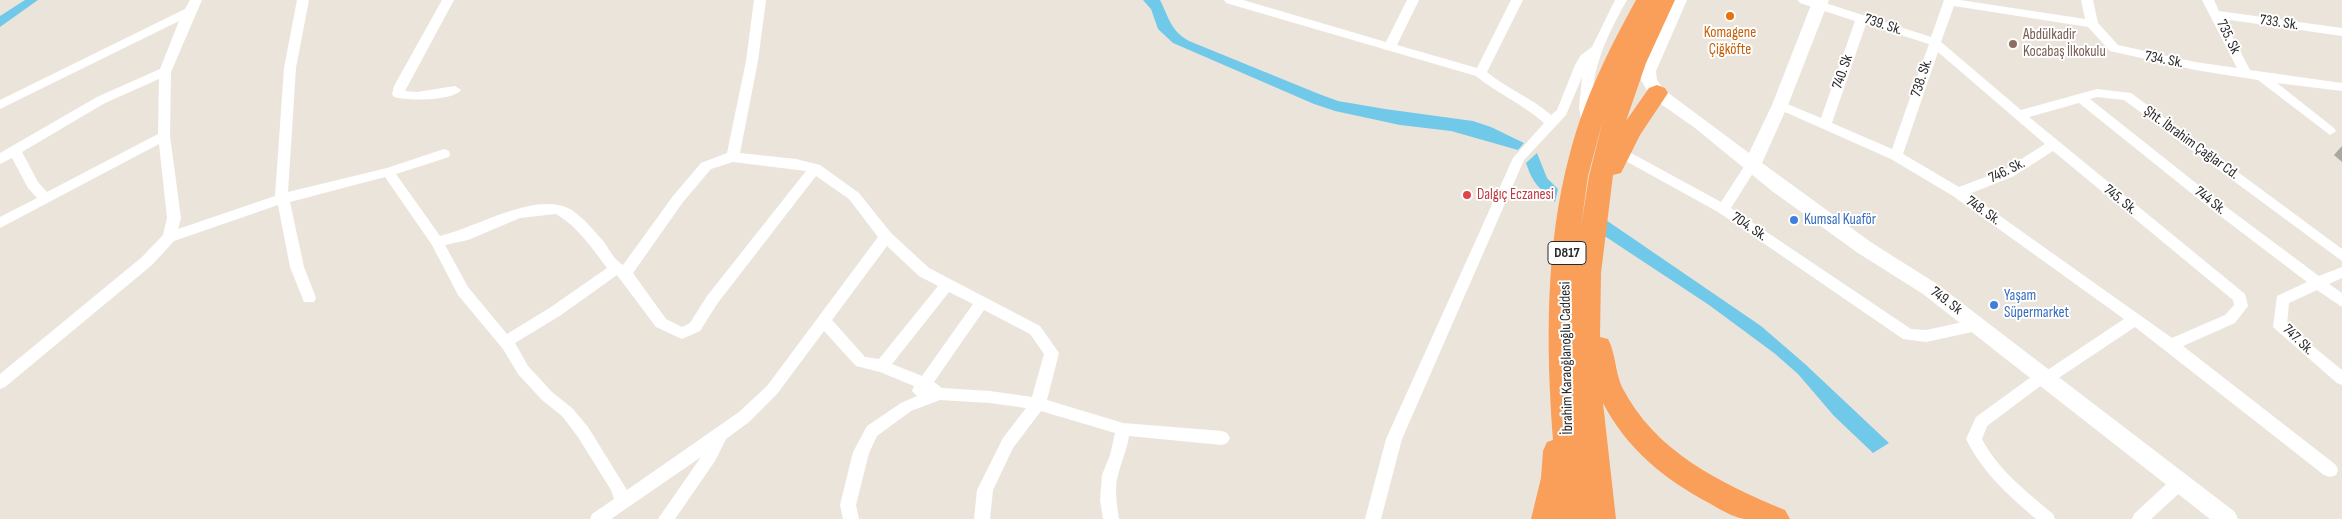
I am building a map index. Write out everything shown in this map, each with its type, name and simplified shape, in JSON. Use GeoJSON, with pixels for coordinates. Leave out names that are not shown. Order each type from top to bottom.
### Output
{"type":"FeatureCollection","features":[{"type":"Feature","properties":{"kind":"highway","name":"İbrahim Karaoğlanoğlu Caddesi"},"geometry":{"type":"LineString","coordinates":[[1575,519],[1565,404],[1564,332],[1567,249],[1576,175],[1590,127],[1626,37],[1646,0]]}},
{"type":"Feature","properties":{"kind":"highway","name":"İbrahim Karaoğlanoğlu Caddesi"},"geometry":{"type":"LineString","coordinates":[[1601,519],[1590,411],[1587,339],[1594,225],[1612,129],[1632,69],[1665,0]]}},
{"type":"Feature","properties":{"kind":"highway"},"geometry":{"type":"LineString","coordinates":[[1600,187],[1608,179],[1620,152],[1655,89]]}},
{"type":"Feature","properties":{"kind":"highway"},"geometry":{"type":"LineString","coordinates":[[1590,274],[1599,346],[1608,387],[1626,423],[1652,451],[1686,477],[1730,501],[1774,519]]}},
{"type":"Feature","properties":{"kind":"highway"},"geometry":{"type":"LineString","coordinates":[[1546,519],[1555,478],[1564,332]]}},
{"type":"Feature","properties":{"kind":"street"},"geometry":{"type":"LineString","coordinates":[[0,383],[147,261],[169,237],[174,218],[164,136],[165,72],[189,12],[196,0]]}},
{"type":"Feature","properties":{"kind":"street"},"geometry":{"type":"LineString","coordinates":[[303,0],[290,68],[281,199],[286,211],[297,267],[309,298]]}},
{"type":"Feature","properties":{"kind":"street"},"geometry":{"type":"LineString","coordinates":[[448,0],[400,86],[398,94],[417,96],[455,90]]}},
{"type":"Feature","properties":{"kind":"street"},"geometry":{"type":"LineString","coordinates":[[733,157],[752,61],[760,0]]}},
{"type":"Feature","properties":{"kind":"street"},"geometry":{"type":"LineString","coordinates":[[1230,0],[1480,74],[1498,88],[1532,105],[1552,123]]}},
{"type":"Feature","properties":{"kind":"street"},"geometry":{"type":"LineString","coordinates":[[1390,46],[1413,0]]}},
{"type":"Feature","properties":{"kind":"street"},"geometry":{"type":"LineString","coordinates":[[1480,74],[1517,0]]}},
{"type":"Feature","properties":{"kind":"street"},"geometry":{"type":"LineString","coordinates":[[1590,127],[1586,116],[1585,97],[1589,74],[1598,48],[1621,0]]}},
{"type":"Feature","properties":{"kind":"street"},"geometry":{"type":"LineString","coordinates":[[1655,89],[1649,80],[1648,71],[1679,0]]}},
{"type":"Feature","properties":{"kind":"street"},"geometry":{"type":"LineString","coordinates":[[1655,89],[1661,65],[1692,0]]}},
{"type":"Feature","properties":{"kind":"street"},"geometry":{"type":"LineString","coordinates":[[1949,1],[2092,24],[2087,0]]}},
{"type":"Feature","properties":{"kind":"street","name":"735. Sk"},"geometry":{"type":"LineString","coordinates":[[2208,0],[2217,14],[2246,74]]}},
{"type":"Feature","properties":{"kind":"street","name":"739. Sk."},"geometry":{"type":"LineString","coordinates":[[1814,1],[1934,42]]}},
{"type":"Feature","properties":{"kind":"street","name":"704. Sk."},"geometry":{"type":"LineString","coordinates":[[1814,1],[1780,105],[1752,166],[1723,209],[1908,335],[1926,336],[1978,325]]}},
{"type":"Feature","properties":{"kind":"street","name":"738. Sk."},"geometry":{"type":"LineString","coordinates":[[1896,156],[1949,1]]}},
{"type":"Feature","properties":{"kind":"street"},"geometry":{"type":"LineString","coordinates":[[0,105],[189,12]]}},
{"type":"Feature","properties":{"kind":"street","name":"733. Sk."},"geometry":{"type":"LineString","coordinates":[[2217,14],[2342,32]]}},
{"type":"Feature","properties":{"kind":"street","name":"740. Sk"},"geometry":{"type":"LineString","coordinates":[[1825,125],[1862,18]]}},
{"type":"Feature","properties":{"kind":"street","name":"734. Sk."},"geometry":{"type":"LineString","coordinates":[[2092,24],[2114,48],[2142,56],[2342,88]]}},
{"type":"Feature","properties":{"kind":"street","name":"745. Sk."},"geometry":{"type":"LineString","coordinates":[[1934,42],[2054,145],[2240,298],[2242,306],[2230,319],[2171,345]]}},
{"type":"Feature","properties":{"kind":"street"},"geometry":{"type":"LineString","coordinates":[[1372,519],[1394,439],[1519,158],[1562,112],[1585,58],[1598,48]]}},
{"type":"Feature","properties":{"kind":"street"},"geometry":{"type":"LineString","coordinates":[[0,159],[82,110],[142,79],[165,72]]}},
{"type":"Feature","properties":{"kind":"street"},"geometry":{"type":"LineString","coordinates":[[2262,76],[2330,130]]}},
{"type":"Feature","properties":{"kind":"street","name":"749. Sk"},"geometry":{"type":"LineString","coordinates":[[1655,89],[1752,166],[1865,248],[1930,288],[2228,519]]}},
{"type":"Feature","properties":{"kind":"street","name":"Şht. İbrahim Çağlar Cd."},"geometry":{"type":"LineString","coordinates":[[2020,116],[2097,93],[2127,96],[2342,256]]}},
{"type":"Feature","properties":{"kind":"street","name":"744 Sk."},"geometry":{"type":"LineString","coordinates":[[2081,98],[2216,206],[2342,300]]}},
{"type":"Feature","properties":{"kind":"street","name":"748. Sk."},"geometry":{"type":"LineString","coordinates":[[1780,105],[1896,156],[1958,193],[2171,345],[2330,470]]}},
{"type":"Feature","properties":{"kind":"street"},"geometry":{"type":"LineString","coordinates":[[0,223],[164,136]]}},
{"type":"Feature","properties":{"kind":"street","name":"746. Sk."},"geometry":{"type":"LineString","coordinates":[[1958,193],[2009,173],[2054,145]]}},
{"type":"Feature","properties":{"kind":"street"},"geometry":{"type":"LineString","coordinates":[[15,151],[33,185],[46,199]]}},
{"type":"Feature","properties":{"kind":"street"},"geometry":{"type":"LineString","coordinates":[[1620,152],[1723,209]]}},
{"type":"Feature","properties":{"kind":"street"},"geometry":{"type":"LineString","coordinates":[[169,237],[281,199],[388,172],[444,154]]}},
{"type":"Feature","properties":{"kind":"street"},"geometry":{"type":"LineString","coordinates":[[505,342],[621,271],[678,198],[706,166],[722,159],[733,157],[815,168],[854,196],[886,237],[924,272],[1035,330],[1052,353],[1038,404],[1008,443],[985,490],[982,519]]}},
{"type":"Feature","properties":{"kind":"street"},"geometry":{"type":"LineString","coordinates":[[437,242],[463,236],[518,213],[558,209],[572,217],[599,246],[611,264],[621,271],[661,323],[682,333],[695,327],[712,300],[815,168]]}},
{"type":"Feature","properties":{"kind":"street"},"geometry":{"type":"LineString","coordinates":[[388,172],[437,242],[463,291],[505,342],[523,370],[579,426],[618,488],[622,501]]}},
{"type":"Feature","properties":{"kind":"street"},"geometry":{"type":"LineString","coordinates":[[598,519],[720,435],[744,417],[772,390],[886,237]]}},
{"type":"Feature","properties":{"kind":"street"},"geometry":{"type":"LineString","coordinates":[[2320,284],[2342,272]]}},
{"type":"Feature","properties":{"kind":"street"},"geometry":{"type":"LineString","coordinates":[[882,366],[947,284]]}},
{"type":"Feature","properties":{"kind":"street","name":"747. Sk."},"geometry":{"type":"LineString","coordinates":[[2320,284],[2282,300],[2280,327],[2342,379]]}},
{"type":"Feature","properties":{"kind":"street"},"geometry":{"type":"LineString","coordinates":[[906,407],[982,302]]}},
{"type":"Feature","properties":{"kind":"street"},"geometry":{"type":"LineString","coordinates":[[2047,519],[1983,459],[1974,439],[1981,422],[2136,319]]}},
{"type":"Feature","properties":{"kind":"street"},"geometry":{"type":"LineString","coordinates":[[824,321],[861,362],[882,366],[924,384],[939,394]]}},
{"type":"Feature","properties":{"kind":"street"},"geometry":{"type":"LineString","coordinates":[[850,519],[848,505],[861,452],[872,431],[906,407],[939,394],[990,397],[1038,404],[1123,429],[1222,438]]}},
{"type":"Feature","properties":{"kind":"street"},"geometry":{"type":"LineString","coordinates":[[1111,519],[1108,500],[1110,475],[1118,455],[1123,429]]}},
{"type":"Feature","properties":{"kind":"street"},"geometry":{"type":"LineString","coordinates":[[666,519],[710,456],[720,435]]}},
{"type":"Feature","properties":{"kind":"street"},"geometry":{"type":"LineString","coordinates":[[2140,519],[2180,482]]}},
{"type":"Feature","properties":{"kind":"water"},"geometry":{"type":"Polygon","coordinates":[[[25,0],[38,0],[0,27],[0,16],[25,0]]]}},
{"type":"Feature","properties":{"kind":"water"},"geometry":{"type":"Polygon","coordinates":[[[1143,0],[1160,0],[1174,28],[1189,41],[1319,94],[1338,101],[1473,121],[1491,127],[1524,143],[1518,150],[1451,131],[1400,125],[1335,111],[1314,104],[1173,43],[1158,29],[1151,9],[1143,0]]]}},
{"type":"Feature","properties":{"kind":"water"},"geometry":{"type":"Polygon","coordinates":[[[1537,153],[1547,178],[1558,189],[1555,202],[1537,185],[1526,163],[1537,153]]]}},
{"type":"Feature","properties":{"kind":"water"},"geometry":{"type":"Polygon","coordinates":[[[1606,220],[1761,326],[1805,364],[1889,443],[1873,453],[1834,416],[1798,374],[1774,353],[1709,305],[1603,235],[1606,220]]]}},
{"type":"Feature","properties":{"kind":"place","name":"Komagene Çiğköfte"},"geometry":{"type":"Point","coordinates":[1730,16]}},
{"type":"Feature","properties":{"kind":"place","name":"Abdülkadir Kocabaş İlkokulu"},"geometry":{"type":"Point","coordinates":[2013,44]}},
{"type":"Feature","properties":{"kind":"place","name":"Dalgıç Eczanesi"},"geometry":{"type":"Point","coordinates":[1467,195]}},
{"type":"Feature","properties":{"kind":"place","name":"Kumsal Kuaför"},"geometry":{"type":"Point","coordinates":[1794,220]}},
{"type":"Feature","properties":{"kind":"place","name":"Yaşam Süpermarket"},"geometry":{"type":"Point","coordinates":[1994,305]}}]}
